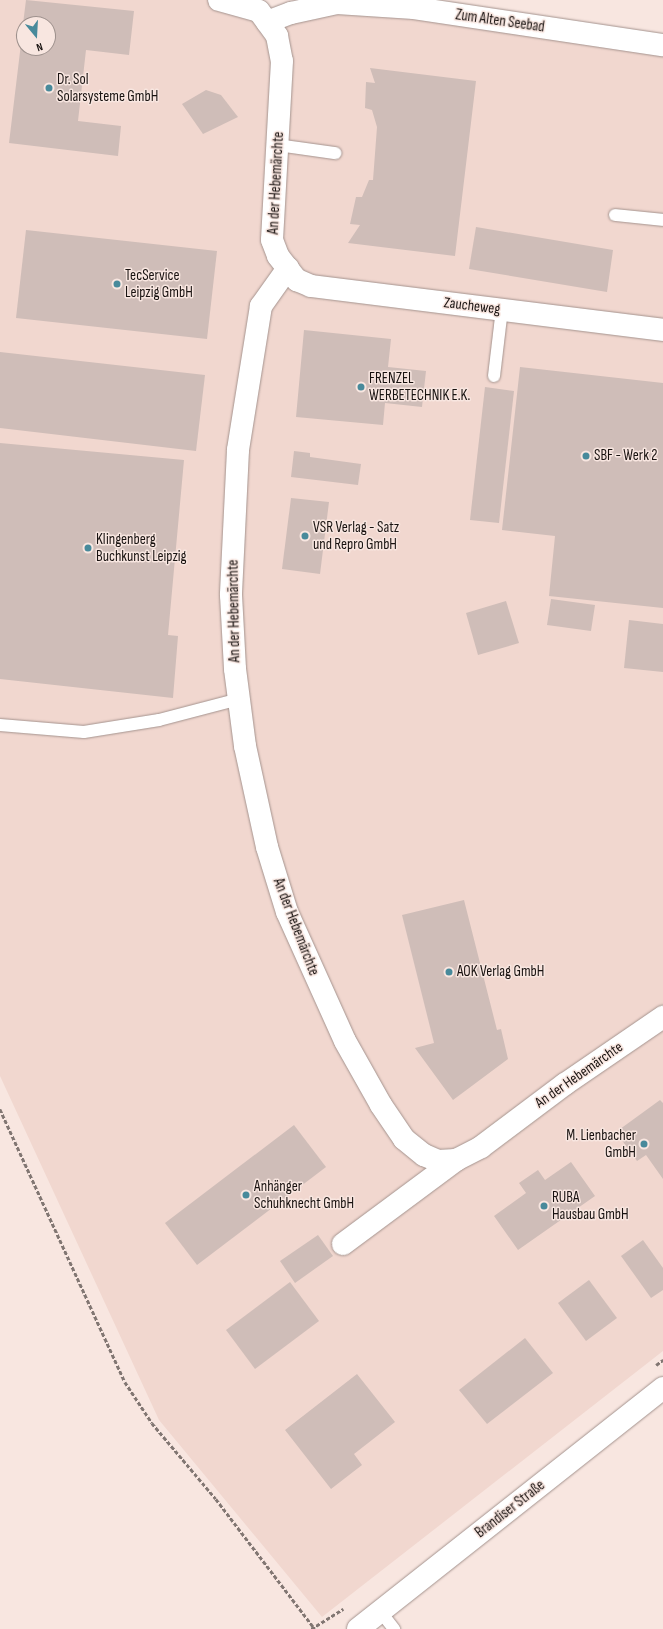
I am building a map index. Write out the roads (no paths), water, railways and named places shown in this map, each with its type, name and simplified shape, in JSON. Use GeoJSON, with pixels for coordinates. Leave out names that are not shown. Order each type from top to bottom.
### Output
{"type":"FeatureCollection","features":[{"type":"Feature","properties":{"kind":"street"},"geometry":{"type":"LineString","coordinates":[[219,0],[263,16]]}},
{"type":"Feature","properties":{"kind":"street","name":"Zum Alten Seebad"},"geometry":{"type":"LineString","coordinates":[[263,16],[291,13],[337,3],[414,8],[663,45]]}},
{"type":"Feature","properties":{"kind":"street","name":"An der Hebemärchte"},"geometry":{"type":"LineString","coordinates":[[263,16],[277,36],[282,61],[272,240],[278,256],[288,268],[261,306],[238,450],[231,595],[239,699],[245,746],[267,847],[287,912],[314,975],[345,1041],[381,1105],[404,1139],[431,1158],[438,1161],[456,1160]]}},
{"type":"Feature","properties":{"kind":"street","name":"Zaucheweg"},"geometry":{"type":"LineString","coordinates":[[288,268],[297,280],[311,286],[663,330]]}},
{"type":"Feature","properties":{"kind":"street","name":"An der Hebemärchte"},"geometry":{"type":"LineString","coordinates":[[343,1244],[456,1160],[481,1147],[565,1084],[663,1017]]}},
{"type":"Feature","properties":{"kind":"street","name":"Brandiser Straße"},"geometry":{"type":"LineString","coordinates":[[358,1629],[663,1388]]}},
{"type":"Feature","properties":{"kind":"lane"},"geometry":{"type":"LineString","coordinates":[[278,145],[335,153]]}},
{"type":"Feature","properties":{"kind":"lane"},"geometry":{"type":"LineString","coordinates":[[615,215],[663,220]]}},
{"type":"Feature","properties":{"kind":"lane"},"geometry":{"type":"LineString","coordinates":[[494,376],[502,310]]}},
{"type":"Feature","properties":{"kind":"lane"},"geometry":{"type":"LineString","coordinates":[[0,725],[84,732],[159,720],[239,699]]}},
{"type":"Feature","properties":{"kind":"lane"},"geometry":{"type":"LineString","coordinates":[[380,1612],[394,1629]]}},
{"type":"Feature","properties":{"kind":"place","name":"Dr. Sol Solarsysteme GmbH"},"geometry":{"type":"Point","coordinates":[49,88]}},
{"type":"Feature","properties":{"kind":"place","name":"TecService Leipzig GmbH"},"geometry":{"type":"Point","coordinates":[117,284]}},
{"type":"Feature","properties":{"kind":"place","name":"FRENZEL WERBETECHNIK E.K."},"geometry":{"type":"Point","coordinates":[361,387]}},
{"type":"Feature","properties":{"kind":"place","name":"SBF - Werk 2"},"geometry":{"type":"Point","coordinates":[586,456]}},
{"type":"Feature","properties":{"kind":"place","name":"VSR Verlag - Satz und Repro GmbH"},"geometry":{"type":"Point","coordinates":[305,536]}},
{"type":"Feature","properties":{"kind":"place","name":"Klingenberg Buchkunst Leipzig"},"geometry":{"type":"Point","coordinates":[88,548]}},
{"type":"Feature","properties":{"kind":"place","name":"AOK Verlag GmbH"},"geometry":{"type":"Point","coordinates":[449,972]}},
{"type":"Feature","properties":{"kind":"place","name":"M. Lienbacher GmbH"},"geometry":{"type":"Point","coordinates":[644,1144]}},
{"type":"Feature","properties":{"kind":"place","name":"Anhänger Schuhknecht GmbH"},"geometry":{"type":"Point","coordinates":[246,1195]}},
{"type":"Feature","properties":{"kind":"place","name":"RUBA Hausbau GmbH"},"geometry":{"type":"Point","coordinates":[544,1206]}}]}
